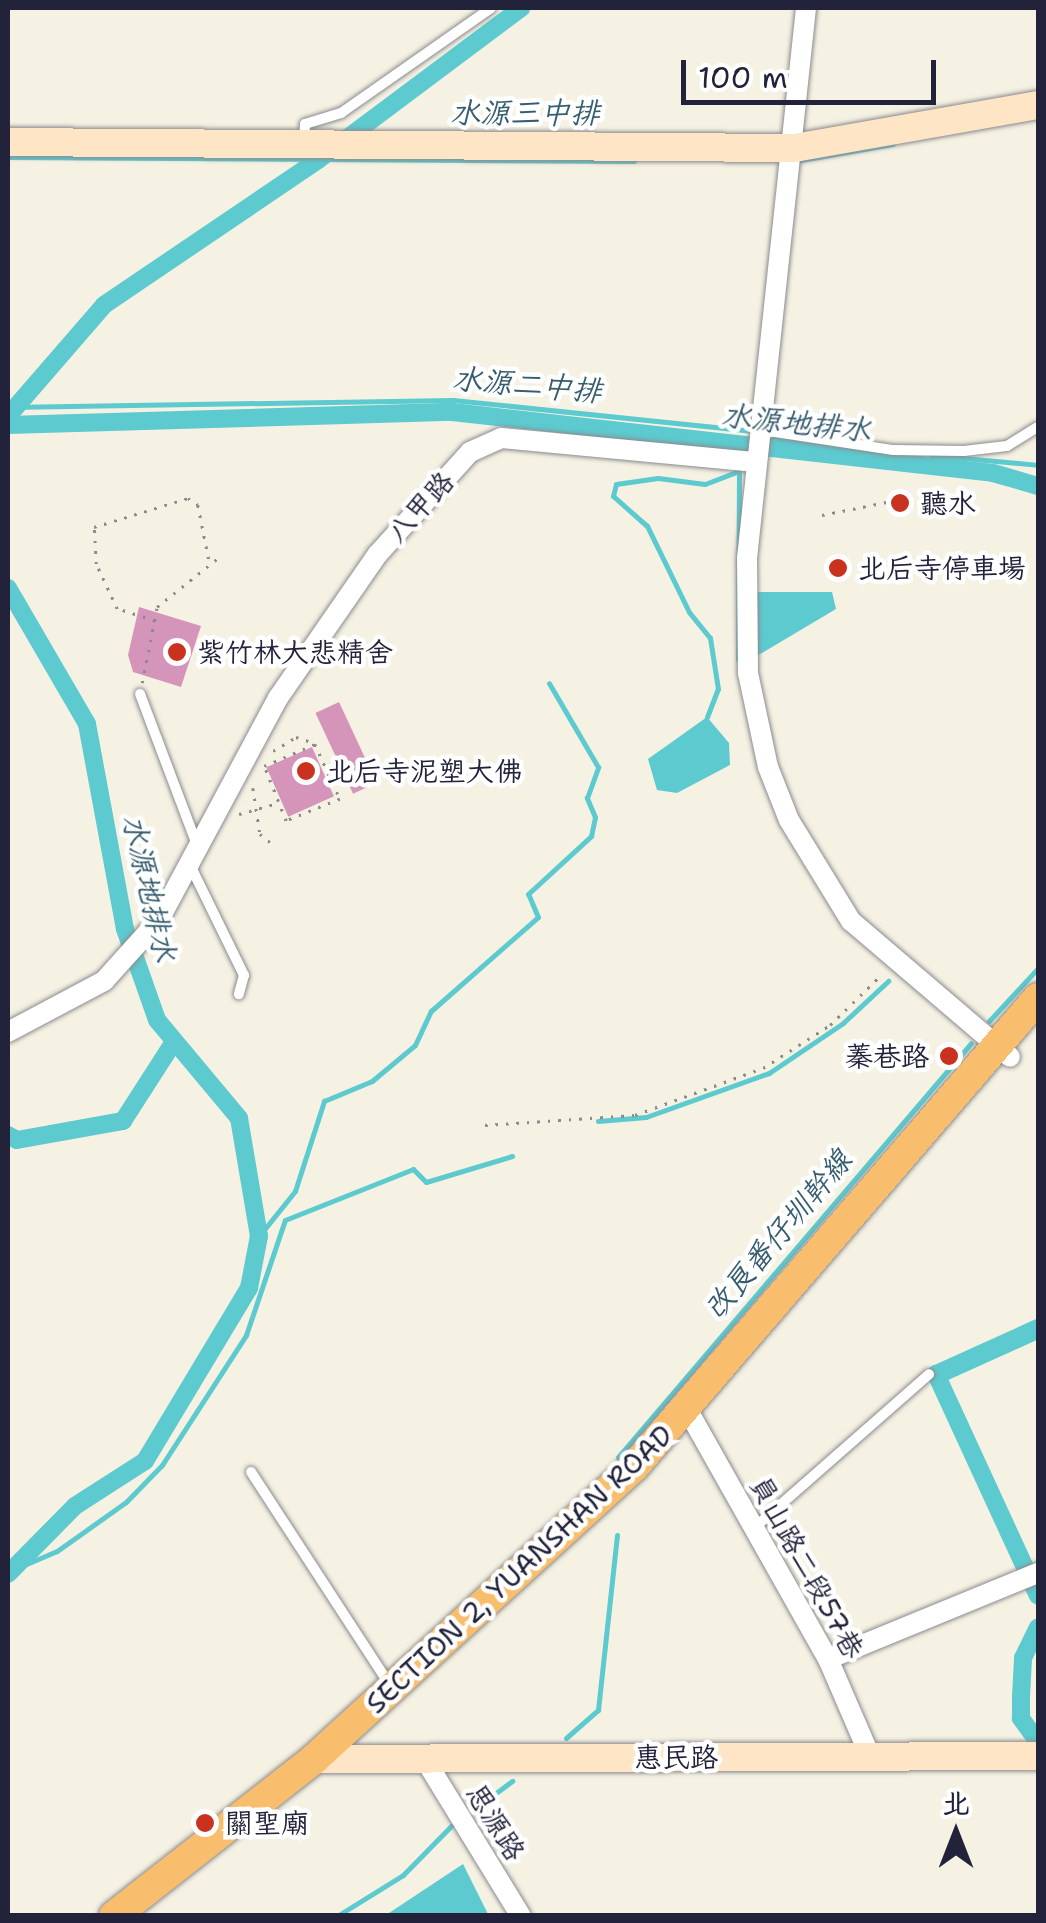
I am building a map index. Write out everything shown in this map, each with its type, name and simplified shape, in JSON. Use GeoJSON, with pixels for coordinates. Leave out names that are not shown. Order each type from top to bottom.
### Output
{"type":"FeatureCollection","features":[{"type":"Feature","properties":{"kind":"main road","name":"SECTION 2, YUANSHAN ROAD"},"geometry":{"type":"LineString","coordinates":[[140,1916],[572,1548],[691,1417],[1002,1051],[1038,998]]}},
{"type":"Feature","properties":{"kind":"main road","name":"SECTION 2, YUANSHAN ROAD"},"geometry":{"type":"LineString","coordinates":[[1002,1051],[1038,1024]]}},
{"type":"Feature","properties":{"kind":"main road","name":"SECTION 2, YUANSHAN ROAD"},"geometry":{"type":"LineString","coordinates":[[114,1916],[324,1759],[392,1689],[691,1417]]}},
{"type":"Feature","properties":{"kind":"street"},"geometry":{"type":"LineString","coordinates":[[806,8],[794,148],[758,448],[744,625],[768,767],[789,820],[842,908],[893,963],[1002,1051]]}},
{"type":"Feature","properties":{"kind":"street"},"geometry":{"type":"LineString","coordinates":[[8,142],[794,148],[1038,105]]}},
{"type":"Feature","properties":{"kind":"street","name":"八甲路"},"geometry":{"type":"LineString","coordinates":[[8,1032],[104,980],[142,940],[168,906],[191,851],[278,698],[377,555],[470,452],[501,438],[758,448]]}},
{"type":"Feature","properties":{"kind":"street","name":"員山路二段57巷"},"geometry":{"type":"LineString","coordinates":[[691,1417],[828,1659],[870,1756]]}},
{"type":"Feature","properties":{"kind":"street"},"geometry":{"type":"LineString","coordinates":[[828,1659],[1038,1573]]}},
{"type":"Feature","properties":{"kind":"street","name":"惠民路"},"geometry":{"type":"LineString","coordinates":[[324,1759],[1038,1756]]}},
{"type":"Feature","properties":{"kind":"street","name":"思源路"},"geometry":{"type":"LineString","coordinates":[[424,1758],[520,1916]]}},
{"type":"Feature","properties":{"kind":"lane"},"geometry":{"type":"LineString","coordinates":[[304,144],[306,124],[341,113],[491,8]]}},
{"type":"Feature","properties":{"kind":"lane"},"geometry":{"type":"LineString","coordinates":[[758,448],[964,451],[1007,446],[1038,427]]}},
{"type":"Feature","properties":{"kind":"lane"},"geometry":{"type":"LineString","coordinates":[[140,694],[191,851],[244,976],[239,994]]}},
{"type":"Feature","properties":{"kind":"lane"},"geometry":{"type":"LineString","coordinates":[[754,1528],[930,1374]]}},
{"type":"Feature","properties":{"kind":"lane"},"geometry":{"type":"LineString","coordinates":[[250,1472],[392,1689]]}},
{"type":"Feature","properties":{"kind":"path"},"geometry":{"type":"LineString","coordinates":[[155,621],[117,608],[96,564],[94,528],[188,498],[198,505],[209,560]]}},
{"type":"Feature","properties":{"kind":"path"},"geometry":{"type":"LineString","coordinates":[[822,515],[892,501]]}},
{"type":"Feature","properties":{"kind":"path"},"geometry":{"type":"LineString","coordinates":[[140,694],[157,606],[209,560],[218,558]]}},
{"type":"Feature","properties":{"kind":"path"},"geometry":{"type":"LineString","coordinates":[[270,842],[260,834],[253,786],[263,760],[296,737],[315,744],[340,799],[286,822],[264,766],[315,744]]}},
{"type":"Feature","properties":{"kind":"path"},"geometry":{"type":"LineString","coordinates":[[334,785],[342,782]]}},
{"type":"Feature","properties":{"kind":"path"},"geometry":{"type":"LineString","coordinates":[[222,801],[242,816],[278,802]]}},
{"type":"Feature","properties":{"kind":"path"},"geometry":{"type":"LineString","coordinates":[[486,1125],[635,1115],[764,1068],[830,1025],[893,963]]}},
{"type":"Feature","properties":{"kind":"water"},"geometry":{"type":"Polygon","coordinates":[[[757,592],[832,592],[836,609],[752,659],[757,592]]]}},
{"type":"Feature","properties":{"kind":"water"},"geometry":{"type":"Polygon","coordinates":[[[707,717],[729,743],[730,765],[677,793],[657,790],[648,759],[707,717]]]}},
{"type":"Feature","properties":{"kind":"water"},"geometry":{"type":"Polygon","coordinates":[[[463,1864],[488,1914],[386,1915],[463,1864]]]}},
{"type":"Feature","properties":{"kind":"building"},"geometry":{"type":"Polygon","coordinates":[[[139,607],[201,626],[181,687],[133,672],[128,655],[139,607]]]}},
{"type":"Feature","properties":{"kind":"building"},"geometry":{"type":"Polygon","coordinates":[[[339,702],[377,783],[353,794],[315,713],[339,702]]]}},
{"type":"Feature","properties":{"kind":"building"},"geometry":{"type":"Polygon","coordinates":[[[312,747],[334,796],[288,817],[266,767],[312,747]]]}},
{"type":"Feature","properties":{"kind":"waterway","name":"水源地排水"},"geometry":{"type":"LineString","coordinates":[[8,416],[104,305],[318,160],[521,8]]}},
{"type":"Feature","properties":{"kind":"waterway"},"geometry":{"type":"LineString","coordinates":[[795,161],[893,144]]}},
{"type":"Feature","properties":{"kind":"waterway","name":"水源地排水"},"geometry":{"type":"LineString","coordinates":[[8,157],[634,161]]}},
{"type":"Feature","properties":{"kind":"waterway","name":"水源二中排"},"geometry":{"type":"LineString","coordinates":[[8,407],[453,400],[753,431]]}},
{"type":"Feature","properties":{"kind":"waterway","name":"水源地排水"},"geometry":{"type":"LineString","coordinates":[[8,425],[452,412],[993,473],[1038,486]]}},
{"type":"Feature","properties":{"kind":"waterway","name":"水源二中排"},"geometry":{"type":"LineString","coordinates":[[768,437],[855,449]]}},
{"type":"Feature","properties":{"kind":"waterway","name":"水源二中排"},"geometry":{"type":"LineString","coordinates":[[931,455],[1038,465]]}},
{"type":"Feature","properties":{"kind":"waterway"},"geometry":{"type":"LineString","coordinates":[[707,717],[718,689],[710,638],[689,612],[647,526],[613,496],[616,484],[658,478],[705,484],[739,471],[738,660]]}},
{"type":"Feature","properties":{"kind":"waterway","name":"水源地排水"},"geometry":{"type":"LineString","coordinates":[[8,588],[87,724],[125,929],[157,1020],[239,1118],[259,1236],[249,1288],[145,1461],[75,1506],[8,1574]]}},
{"type":"Feature","properties":{"kind":"waterway"},"geometry":{"type":"LineString","coordinates":[[259,1236],[295,1191],[324,1101],[372,1081],[415,1045],[431,1011],[538,917],[528,894],[591,836],[595,817],[587,798],[598,767],[549,683]]}},
{"type":"Feature","properties":{"kind":"waterway","name":"改良番仔圳幹線"},"geometry":{"type":"LineString","coordinates":[[989,1021],[1038,968]]}},
{"type":"Feature","properties":{"kind":"waterway"},"geometry":{"type":"LineString","coordinates":[[598,1121],[646,1117],[769,1073],[843,1023],[888,981]]}},
{"type":"Feature","properties":{"kind":"waterway"},"geometry":{"type":"LineString","coordinates":[[8,1135],[17,1140],[123,1121],[173,1043]]}},
{"type":"Feature","properties":{"kind":"waterway","name":"改良番仔圳幹線"},"geometry":{"type":"LineString","coordinates":[[618,1457],[971,1043]]}},
{"type":"Feature","properties":{"kind":"waterway"},"geometry":{"type":"LineString","coordinates":[[10,1571],[57,1551],[126,1502],[162,1465],[246,1335],[285,1220],[413,1169],[426,1182],[512,1156]]}},
{"type":"Feature","properties":{"kind":"waterway"},"geometry":{"type":"LineString","coordinates":[[1038,1328],[936,1374],[1038,1596]]}},
{"type":"Feature","properties":{"kind":"waterway"},"geometry":{"type":"LineString","coordinates":[[945,1378],[1038,1336]]}},
{"type":"Feature","properties":{"kind":"waterway","name":"改良番仔圳幹線"},"geometry":{"type":"LineString","coordinates":[[566,1738],[598,1710],[617,1535]]}},
{"type":"Feature","properties":{"kind":"waterway"},"geometry":{"type":"LineString","coordinates":[[1036,1739],[1021,1718],[1021,1697],[1023,1658],[1038,1627]]}},
{"type":"Feature","properties":{"kind":"waterway","name":"改良番仔圳幹線"},"geometry":{"type":"LineString","coordinates":[[473,1810],[512,1781]]}},
{"type":"Feature","properties":{"kind":"waterway","name":"改良番仔圳幹線"},"geometry":{"type":"LineString","coordinates":[[337,1916],[403,1875],[451,1826]]}},
{"type":"Feature","properties":{"kind":"place","name":"聽水"},"geometry":{"type":"Point","coordinates":[900,503]}},
{"type":"Feature","properties":{"kind":"place","name":"北后寺停車場"},"geometry":{"type":"Point","coordinates":[838,568]}},
{"type":"Feature","properties":{"kind":"place","name":"紫竹林大悲精舍"},"geometry":{"type":"Point","coordinates":[177,652]}},
{"type":"Feature","properties":{"kind":"place","name":"北后寺泥塑大佛"},"geometry":{"type":"Point","coordinates":[306,771]}},
{"type":"Feature","properties":{"kind":"place","name":"蓁巷路"},"geometry":{"type":"Point","coordinates":[949,1056]}},
{"type":"Feature","properties":{"kind":"place","name":"關聖廟"},"geometry":{"type":"Point","coordinates":[205,1823]}},
{"type":"Feature","properties":{"kind":"water label","name":"水源三中排"},"geometry":{"type":"Point","coordinates":[525,113]}}]}
